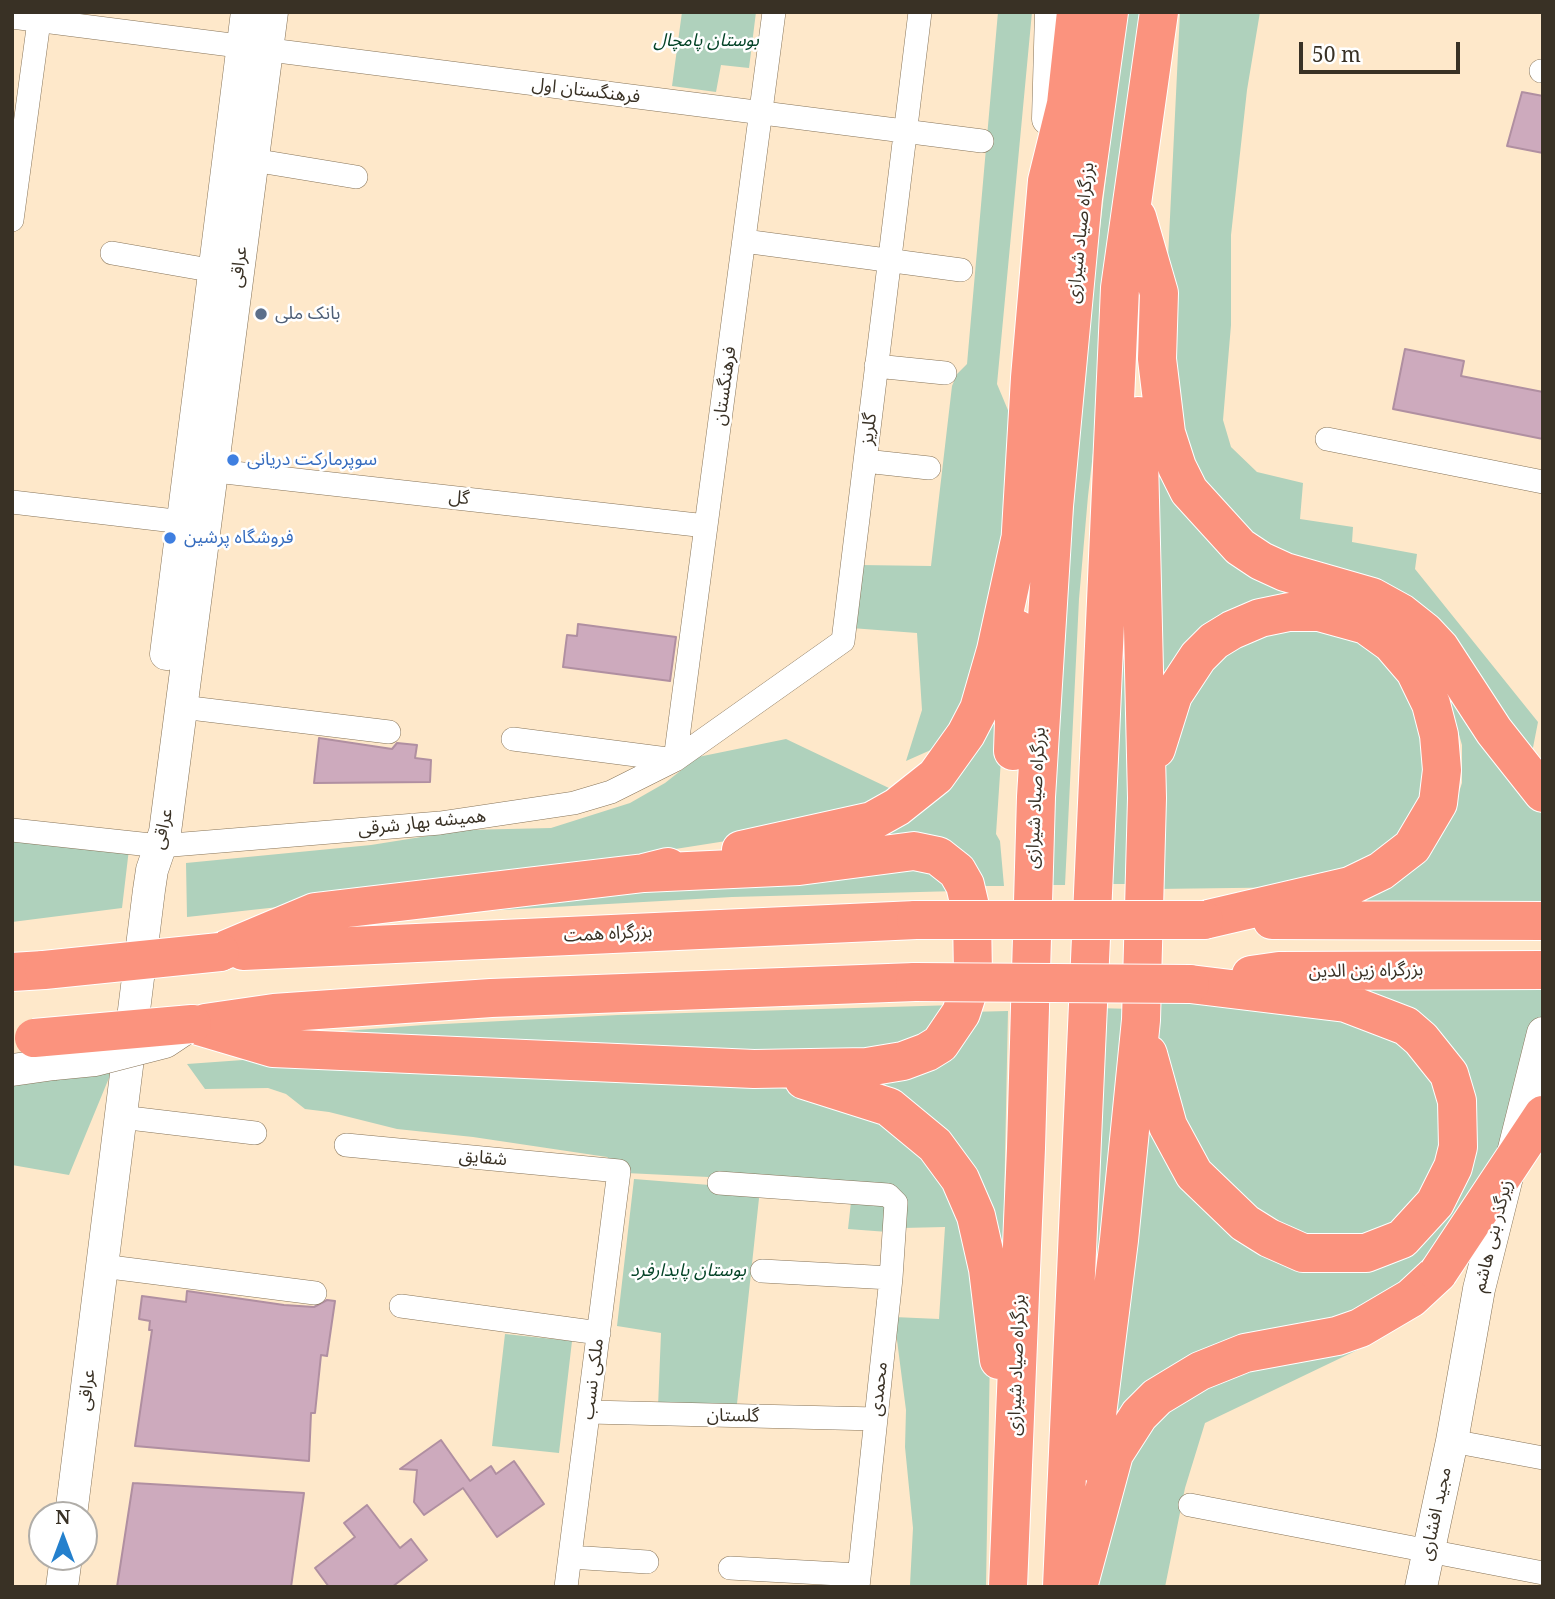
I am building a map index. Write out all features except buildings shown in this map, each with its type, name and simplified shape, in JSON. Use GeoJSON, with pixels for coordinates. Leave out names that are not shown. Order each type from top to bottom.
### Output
{"type":"FeatureCollection","features":[{"type":"Feature","properties":{"kind":"highway"},"geometry":{"type":"LineString","coordinates":[[1032,886],[1011,811],[1020,540],[1047,181],[1066,104],[1076,12]]}},
{"type":"Feature","properties":{"kind":"highway","name":"بزرگراه صیاد شیرازی"},"geometry":{"type":"LineString","coordinates":[[1008,1587],[1026,1148],[1032,886],[1054,506],[1083,198],[1109,12]]}},
{"type":"Feature","properties":{"kind":"highway"},"geometry":{"type":"LineString","coordinates":[[1062,1587],[1120,288],[1134,207],[1159,12]]}},
{"type":"Feature","properties":{"kind":"highway"},"geometry":{"type":"LineString","coordinates":[[1134,207],[1158,293],[1157,359],[1166,432],[1177,467],[1189,491],[1240,547],[1261,561],[1285,572],[1372,597],[1401,613],[1425,632],[1440,648],[1494,731],[1543,793]]}},
{"type":"Feature","properties":{"kind":"highway"},"geometry":{"type":"LineString","coordinates":[[1071,1587],[1089,1480],[1141,1020],[1147,798],[1134,207]]}},
{"type":"Feature","properties":{"kind":"highway"},"geometry":{"type":"LineString","coordinates":[[644,873],[872,821],[897,807],[936,776],[966,734],[979,709],[996,650],[1020,540]]}},
{"type":"Feature","properties":{"kind":"highway"},"geometry":{"type":"LineString","coordinates":[[1147,798],[1166,711],[1185,675],[1214,641],[1260,618],[1289,612],[1320,612],[1366,625],[1391,643],[1415,671],[1431,704],[1439,736],[1442,770],[1438,803],[1412,847],[1381,871],[1350,886],[1204,920]]}},
{"type":"Feature","properties":{"kind":"highway"},"geometry":{"type":"LineString","coordinates":[[192,1024],[273,1048],[754,1069],[885,1066],[927,1052],[940,1044],[961,1013],[973,976],[972,915],[965,885],[957,871],[937,856],[914,851],[799,866],[644,873],[314,912],[220,952]]}},
{"type":"Feature","properties":{"kind":"highway","name":"بزرگراه همت"},"geometry":{"type":"LineString","coordinates":[[28,971],[220,952],[916,920],[1204,920]]}},
{"type":"Feature","properties":{"kind":"highway"},"geometry":{"type":"LineString","coordinates":[[1204,920],[1543,921]]}},
{"type":"Feature","properties":{"kind":"highway","name":"بزرگراه زین الدین"},"geometry":{"type":"LineString","coordinates":[[1190,984],[1279,971],[1543,970]]}},
{"type":"Feature","properties":{"kind":"highway"},"geometry":{"type":"LineString","coordinates":[[33,1048],[274,1013],[491,998],[915,982],[1190,984],[1346,1003],[1406,1026],[1437,1056],[1453,1086],[1457,1101],[1458,1146],[1444,1186],[1419,1224],[1402,1239],[1383,1248],[1366,1253],[1336,1255],[1303,1253],[1269,1238],[1245,1223],[1194,1174],[1177,1145],[1153,1081],[1141,1020]]}},
{"type":"Feature","properties":{"kind":"highway"},"geometry":{"type":"LineString","coordinates":[[754,1069],[832,1087],[889,1107],[935,1145],[960,1179],[976,1216],[988,1269],[1013,1474]]}},
{"type":"Feature","properties":{"kind":"highway"},"geometry":{"type":"LineString","coordinates":[[1078,1587],[1114,1454],[1139,1415],[1157,1397],[1183,1379],[1234,1356],[1281,1344],[1337,1336],[1360,1328],[1403,1304],[1437,1273],[1543,1115]]}},
{"type":"Feature","properties":{"kind":"main road","name":"عراقی"},"geometry":{"type":"LineString","coordinates":[[152,862],[144,829],[183,522],[201,469],[253,160],[255,49],[247,12]]}},
{"type":"Feature","properties":{"kind":"main road","name":"عراقی"},"geometry":{"type":"LineString","coordinates":[[73,1501],[152,862],[165,832],[182,706],[215,271],[255,49],[272,12]]}},
{"type":"Feature","properties":{"kind":"main road"},"geometry":{"type":"LineString","coordinates":[[1047,181],[1051,12]]}},
{"type":"Feature","properties":{"kind":"main road","name":"زیرگذر بنی هاشم"},"geometry":{"type":"LineString","coordinates":[[1452,1441],[1479,1289],[1543,1033]]}},
{"type":"Feature","properties":{"kind":"main road"},"geometry":{"type":"LineString","coordinates":[[12,1070],[33,1048]]}},
{"type":"Feature","properties":{"kind":"main road","name":"مجید افشاری"},"geometry":{"type":"LineString","coordinates":[[1421,1587],[1452,1441]]}},
{"type":"Feature","properties":{"kind":"street","name":"فرهنگستان"},"geometry":{"type":"LineString","coordinates":[[675,760],[774,12]]}},
{"type":"Feature","properties":{"kind":"street","name":"گلریز"},"geometry":{"type":"LineString","coordinates":[[675,760],[843,641],[920,12]]}},
{"type":"Feature","properties":{"kind":"street","name":"فرهنگستان اول"},"geometry":{"type":"LineString","coordinates":[[12,18],[982,141]]}},
{"type":"Feature","properties":{"kind":"street"},"geometry":{"type":"LineString","coordinates":[[12,220],[39,21]]}},
{"type":"Feature","properties":{"kind":"street"},"geometry":{"type":"LineString","coordinates":[[253,160],[356,177]]}},
{"type":"Feature","properties":{"kind":"street"},"geometry":{"type":"LineString","coordinates":[[744,241],[961,270]]}},
{"type":"Feature","properties":{"kind":"street"},"geometry":{"type":"LineString","coordinates":[[111,253],[215,271]]}},
{"type":"Feature","properties":{"kind":"street"},"geometry":{"type":"LineString","coordinates":[[876,366],[944,373]]}},
{"type":"Feature","properties":{"kind":"street"},"geometry":{"type":"LineString","coordinates":[[1327,439],[1543,482]]}},
{"type":"Feature","properties":{"kind":"street"},"geometry":{"type":"LineString","coordinates":[[865,461],[929,468]]}},
{"type":"Feature","properties":{"kind":"street","name":"گل"},"geometry":{"type":"LineString","coordinates":[[201,469],[706,526]]}},
{"type":"Feature","properties":{"kind":"street"},"geometry":{"type":"LineString","coordinates":[[12,502],[183,522]]}},
{"type":"Feature","properties":{"kind":"street"},"geometry":{"type":"LineString","coordinates":[[182,706],[389,732]]}},
{"type":"Feature","properties":{"kind":"street"},"geometry":{"type":"LineString","coordinates":[[513,739],[675,760]]}},
{"type":"Feature","properties":{"kind":"street","name":"همیشه بهار شرقی"},"geometry":{"type":"LineString","coordinates":[[12,831],[152,862],[574,803],[611,792],[675,760]]}},
{"type":"Feature","properties":{"kind":"street"},"geometry":{"type":"LineString","coordinates":[[121,1117],[255,1133]]}},
{"type":"Feature","properties":{"kind":"street","name":"شقایق"},"geometry":{"type":"LineString","coordinates":[[346,1145],[619,1171]]}},
{"type":"Feature","properties":{"kind":"street","name":"ملکی نسب"},"geometry":{"type":"LineString","coordinates":[[566,1587],[619,1171]]}},
{"type":"Feature","properties":{"kind":"street","name":"محمدی"},"geometry":{"type":"LineString","coordinates":[[719,1183],[888,1195],[896,1203],[891,1278],[859,1581]]}},
{"type":"Feature","properties":{"kind":"street"},"geometry":{"type":"LineString","coordinates":[[102,1266],[315,1293]]}},
{"type":"Feature","properties":{"kind":"street"},"geometry":{"type":"LineString","coordinates":[[762,1271],[891,1278]]}},
{"type":"Feature","properties":{"kind":"street"},"geometry":{"type":"LineString","coordinates":[[401,1306],[599,1333]]}},
{"type":"Feature","properties":{"kind":"street","name":"گلستان"},"geometry":{"type":"LineString","coordinates":[[589,1412],[876,1419]]}},
{"type":"Feature","properties":{"kind":"street"},"geometry":{"type":"LineString","coordinates":[[1452,1441],[1543,1458]]}},
{"type":"Feature","properties":{"kind":"street"},"geometry":{"type":"LineString","coordinates":[[1190,1506],[1428,1549],[1543,1573]]}},
{"type":"Feature","properties":{"kind":"street"},"geometry":{"type":"LineString","coordinates":[[570,1557],[647,1562]]}},
{"type":"Feature","properties":{"kind":"street"},"geometry":{"type":"LineString","coordinates":[[730,1568],[859,1581]]}},
{"type":"Feature","properties":{"kind":"green space","name":"بوستان پامچال"},"geometry":{"type":"Polygon","coordinates":[[[682,12],[756,12],[749,68],[721,65],[716,92],[672,86],[682,12]]]}},
{"type":"Feature","properties":{"kind":"green space"},"geometry":{"type":"Polygon","coordinates":[[[998,12],[1032,12],[997,384],[1010,415],[1015,470],[970,701],[933,749],[906,761],[922,710],[917,633],[851,628],[860,565],[931,566],[952,386],[957,374],[967,364],[998,12]]]}},
{"type":"Feature","properties":{"kind":"green space"},"geometry":{"type":"Polygon","coordinates":[[[1126,12],[1144,12],[1088,496],[1079,599],[1065,885],[1045,885],[1086,345],[1126,12]]]}},
{"type":"Feature","properties":{"kind":"green space"},"geometry":{"type":"Polygon","coordinates":[[[1180,12],[1260,12],[1247,90],[1231,235],[1231,325],[1223,420],[1231,447],[1257,472],[1303,483],[1300,519],[1353,527],[1352,542],[1417,554],[1415,569],[1538,722],[1529,768],[1475,686],[1276,559],[1180,457],[1168,258],[1180,12]]]}},
{"type":"Feature","properties":{"kind":"green space"},"geometry":{"type":"Polygon","coordinates":[[[1151,339],[1183,500],[1380,608],[1543,801],[1543,903],[1313,903],[1453,810],[1462,783],[1462,745],[1451,707],[1435,677],[1278,604],[1162,704],[1151,339]]]}},
{"type":"Feature","properties":{"kind":"green space"},"geometry":{"type":"Polygon","coordinates":[[[1126,628],[1137,884],[1109,884],[1118,716],[1126,628]]]}},
{"type":"Feature","properties":{"kind":"green space"},"geometry":{"type":"Polygon","coordinates":[[[1265,629],[1342,632],[1396,666],[1418,703],[1430,768],[1411,823],[1375,860],[1311,887],[1155,889],[1163,752],[1202,665],[1265,629]]]}},
{"type":"Feature","properties":{"kind":"green space"},"geometry":{"type":"Polygon","coordinates":[[[988,710],[1004,715],[996,834],[1000,841],[1004,886],[972,886],[833,844],[988,710]]]}},
{"type":"Feature","properties":{"kind":"green space"},"geometry":{"type":"Polygon","coordinates":[[[786,739],[891,789],[908,790],[777,833],[370,897],[187,917],[186,863],[371,845],[465,830],[551,828],[630,803],[665,783],[698,757],[786,739]]]}},
{"type":"Feature","properties":{"kind":"green space"},"geometry":{"type":"Polygon","coordinates":[[[12,837],[129,849],[122,908],[12,922],[12,837]]]}},
{"type":"Feature","properties":{"kind":"green space"},"geometry":{"type":"Polygon","coordinates":[[[904,857],[957,891],[732,897],[484,911],[904,857]]]}},
{"type":"Feature","properties":{"kind":"green space"},"geometry":{"type":"Polygon","coordinates":[[[1277,987],[1543,989],[1543,1100],[1397,1300],[1242,1347],[1114,1437],[1145,1073],[1157,1123],[1304,1260],[1438,1209],[1442,1056],[1277,987]]]}},
{"type":"Feature","properties":{"kind":"green space"},"geometry":{"type":"Polygon","coordinates":[[[1152,1002],[1248,1002],[1402,1029],[1440,1073],[1442,1167],[1391,1232],[1312,1244],[1234,1203],[1163,1088],[1152,1002]]]}},
{"type":"Feature","properties":{"kind":"green space"},"geometry":{"type":"Polygon","coordinates":[[[956,1005],[910,1054],[264,1037],[618,1015],[956,1005]]]}},
{"type":"Feature","properties":{"kind":"green space"},"geometry":{"type":"Polygon","coordinates":[[[1097,1008],[1132,1009],[1087,1344],[1097,1008]]]}},
{"type":"Feature","properties":{"kind":"green space"},"geometry":{"type":"Polygon","coordinates":[[[1008,1011],[1003,1257],[997,1262],[863,1078],[968,1012],[1008,1011]]]}},
{"type":"Feature","properties":{"kind":"green space"},"geometry":{"type":"Polygon","coordinates":[[[257,1059],[770,1087],[788,1089],[885,1125],[918,1151],[968,1224],[990,1352],[986,1587],[910,1585],[913,1528],[905,1447],[906,1410],[894,1317],[939,1319],[945,1227],[902,1228],[901,1233],[848,1229],[853,1184],[626,1173],[607,1157],[473,1137],[397,1129],[329,1112],[305,1109],[286,1094],[268,1088],[205,1089],[187,1064],[257,1059]]]}},
{"type":"Feature","properties":{"kind":"green space"},"geometry":{"type":"Polygon","coordinates":[[[111,1073],[69,1175],[12,1165],[12,1082],[111,1073]]]}},
{"type":"Feature","properties":{"kind":"green space","name":"بوستان پایدارفرد"},"geometry":{"type":"Polygon","coordinates":[[[634,1179],[760,1189],[736,1413],[658,1407],[661,1333],[617,1326],[634,1179]]]}},
{"type":"Feature","properties":{"kind":"green space"},"geometry":{"type":"Polygon","coordinates":[[[1419,1314],[1372,1343],[1205,1423],[1185,1488],[1165,1587],[1094,1587],[1112,1480],[1175,1396],[1419,1314]]]}},
{"type":"Feature","properties":{"kind":"green space"},"geometry":{"type":"Polygon","coordinates":[[[505,1334],[572,1341],[559,1453],[492,1446],[505,1334]]]}},
{"type":"Feature","properties":{"kind":"place","name":"بانک ملی"},"geometry":{"type":"Point","coordinates":[261,314]}},
{"type":"Feature","properties":{"kind":"place","name":"سوپرمارکت دریانی"},"geometry":{"type":"Point","coordinates":[233,460]}},
{"type":"Feature","properties":{"kind":"place","name":"فروشگاه پرشین"},"geometry":{"type":"Point","coordinates":[170,538]}}]}
